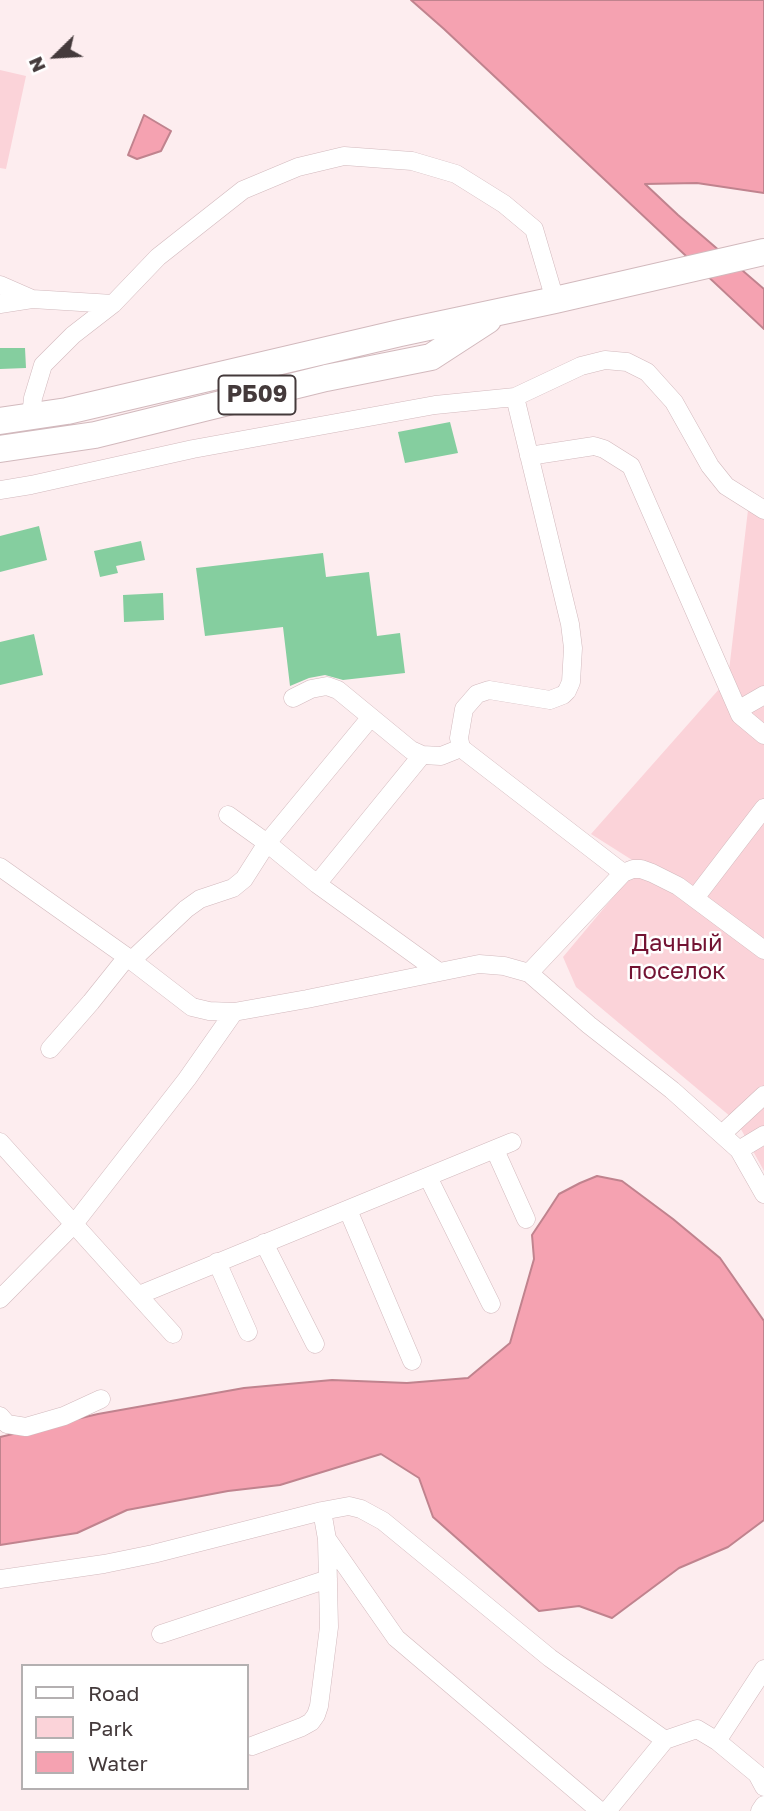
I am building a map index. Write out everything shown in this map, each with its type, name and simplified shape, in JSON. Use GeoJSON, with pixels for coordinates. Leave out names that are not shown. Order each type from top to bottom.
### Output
{"type":"FeatureCollection","features":[{"type":"Feature","properties":{"kind":"highway","name":"РБ09"},"geometry":{"type":"LineString","coordinates":[[0,421],[67,411],[764,252]]}},
{"type":"Feature","properties":{"kind":"highway","name":"РБ09"},"geometry":{"type":"LineString","coordinates":[[0,449],[95,435],[326,378],[431,357],[503,311]]}},
{"type":"Feature","properties":{"kind":"street"},"geometry":{"type":"LineString","coordinates":[[31,416],[33,398],[44,365],[73,335],[113,304],[158,257],[243,190],[298,167],[344,156],[412,161],[456,174],[504,204],[534,229],[555,300]]}},
{"type":"Feature","properties":{"kind":"street"},"geometry":{"type":"LineString","coordinates":[[0,285],[32,299]]}},
{"type":"Feature","properties":{"kind":"street"},"geometry":{"type":"LineString","coordinates":[[0,304],[32,299],[113,304]]}},
{"type":"Feature","properties":{"kind":"street"},"geometry":{"type":"LineString","coordinates":[[0,490],[220,444],[435,405],[515,397],[581,366],[605,360],[626,362],[646,372],[674,402],[710,466],[726,486],[764,510]]}},
{"type":"Feature","properties":{"kind":"street"},"geometry":{"type":"LineString","coordinates":[[515,397],[570,624],[573,648],[570,682],[568,691],[550,700],[489,690],[477,694],[464,709],[459,738],[461,748],[623,873]]}},
{"type":"Feature","properties":{"kind":"street"},"geometry":{"type":"LineString","coordinates":[[529,456],[594,446],[604,449],[631,466],[740,715],[764,735]]}},
{"type":"Feature","properties":{"kind":"street"},"geometry":{"type":"LineString","coordinates":[[293,698],[312,689],[327,686],[338,690],[411,750],[440,756],[461,748]]}},
{"type":"Feature","properties":{"kind":"street"},"geometry":{"type":"LineString","coordinates":[[738,710],[764,695]]}},
{"type":"Feature","properties":{"kind":"street"},"geometry":{"type":"LineString","coordinates":[[50,1049],[130,958],[200,899],[233,888],[244,879],[267,843],[370,717]]}},
{"type":"Feature","properties":{"kind":"street"},"geometry":{"type":"LineString","coordinates":[[317,884],[422,754]]}},
{"type":"Feature","properties":{"kind":"street"},"geometry":{"type":"LineString","coordinates":[[695,898],[764,808]]}},
{"type":"Feature","properties":{"kind":"street"},"geometry":{"type":"LineString","coordinates":[[228,815],[317,884],[439,972]]}},
{"type":"Feature","properties":{"kind":"street"},"geometry":{"type":"LineString","coordinates":[[0,867],[130,958],[192,1007],[209,1011],[234,1012],[479,964],[504,966],[529,973],[722,1134],[739,1150],[764,1194]]}},
{"type":"Feature","properties":{"kind":"street"},"geometry":{"type":"LineString","coordinates":[[529,973],[623,873],[633,869],[652,873],[678,886],[764,950]]}},
{"type":"Feature","properties":{"kind":"street"},"geometry":{"type":"LineString","coordinates":[[0,1299],[74,1224],[187,1079],[234,1012]]}},
{"type":"Feature","properties":{"kind":"street"},"geometry":{"type":"LineString","coordinates":[[722,1134],[764,1095]]}},
{"type":"Feature","properties":{"kind":"street"},"geometry":{"type":"LineString","coordinates":[[739,1150],[764,1135]]}},
{"type":"Feature","properties":{"kind":"street"},"geometry":{"type":"LineString","coordinates":[[0,1142],[173,1334]]}},
{"type":"Feature","properties":{"kind":"street"},"geometry":{"type":"LineString","coordinates":[[139,1295],[512,1143]]}},
{"type":"Feature","properties":{"kind":"street"},"geometry":{"type":"LineString","coordinates":[[495,1150],[526,1219]]}},
{"type":"Feature","properties":{"kind":"street"},"geometry":{"type":"LineString","coordinates":[[428,1177],[491,1304]]}},
{"type":"Feature","properties":{"kind":"street"},"geometry":{"type":"LineString","coordinates":[[348,1210],[412,1361]]}},
{"type":"Feature","properties":{"kind":"street"},"geometry":{"type":"LineString","coordinates":[[264,1243],[315,1344]]}},
{"type":"Feature","properties":{"kind":"street"},"geometry":{"type":"LineString","coordinates":[[217,1262],[248,1332]]}},
{"type":"Feature","properties":{"kind":"street"},"geometry":{"type":"LineString","coordinates":[[0,1416],[7,1424],[26,1427],[64,1416],[101,1399]]}},
{"type":"Feature","properties":{"kind":"street"},"geometry":{"type":"LineString","coordinates":[[0,1579],[153,1554],[349,1506],[383,1521],[550,1658],[665,1740]]}},
{"type":"Feature","properties":{"kind":"street"},"geometry":{"type":"LineString","coordinates":[[252,1746],[311,1722],[319,1706],[329,1628],[327,1539],[322,1511]]}},
{"type":"Feature","properties":{"kind":"street"},"geometry":{"type":"LineString","coordinates":[[327,1539],[396,1638],[600,1811]]}},
{"type":"Feature","properties":{"kind":"street"},"geometry":{"type":"LineString","coordinates":[[161,1634],[328,1579]]}},
{"type":"Feature","properties":{"kind":"street"},"geometry":{"type":"LineString","coordinates":[[717,1741],[764,1669]]}},
{"type":"Feature","properties":{"kind":"street"},"geometry":{"type":"LineString","coordinates":[[607,1811],[665,1740],[697,1729],[717,1741],[757,1774],[764,1787]]}},
{"type":"Feature","properties":{"kind":"street"},"geometry":{"type":"LineString","coordinates":[[760,1811],[764,1805]]}},
{"type":"Feature","properties":{"kind":"green space"},"geometry":{"type":"Polygon","coordinates":[[[0,70],[26,76],[6,169],[0,168],[0,70]]]}},
{"type":"Feature","properties":{"kind":"green space","name":"Дачный поселок"},"geometry":{"type":"Polygon","coordinates":[[[750,493],[764,503],[764,1171],[737,1122],[576,987],[563,957],[640,865],[591,834],[728,679],[750,493]]]}},
{"type":"Feature","properties":{"kind":"water"},"geometry":{"type":"Polygon","coordinates":[[[411,0],[764,0],[764,193],[697,183],[645,184],[764,289],[764,329],[444,29],[411,0]]]}},
{"type":"Feature","properties":{"kind":"water"},"geometry":{"type":"Polygon","coordinates":[[[144,115],[171,131],[161,151],[137,159],[128,155],[144,115]]]}},
{"type":"Feature","properties":{"kind":"water"},"geometry":{"type":"Polygon","coordinates":[[[597,1176],[622,1181],[720,1258],[764,1321],[764,1520],[728,1547],[679,1568],[612,1618],[579,1606],[539,1611],[433,1517],[419,1478],[381,1454],[280,1485],[228,1491],[127,1510],[77,1533],[0,1545],[0,1437],[98,1414],[244,1388],[332,1380],[407,1383],[468,1378],[510,1343],[534,1259],[532,1235],[559,1194],[597,1176]]]}},
{"type":"Feature","properties":{"kind":"building"},"geometry":{"type":"Polygon","coordinates":[[[0,348],[25,348],[26,368],[0,369],[0,348]]]}},
{"type":"Feature","properties":{"kind":"building"},"geometry":{"type":"Polygon","coordinates":[[[450,422],[458,453],[405,463],[398,432],[450,422]]]}},
{"type":"Feature","properties":{"kind":"building"},"geometry":{"type":"Polygon","coordinates":[[[39,526],[47,560],[0,572],[0,536],[39,526]]]}},
{"type":"Feature","properties":{"kind":"building"},"geometry":{"type":"Polygon","coordinates":[[[141,541],[145,560],[116,566],[118,573],[100,577],[94,551],[141,541]]]}},
{"type":"Feature","properties":{"kind":"building"},"geometry":{"type":"Polygon","coordinates":[[[323,553],[326,577],[369,572],[377,636],[400,633],[405,673],[343,680],[325,675],[290,686],[283,627],[205,636],[196,568],[323,553]]]}},
{"type":"Feature","properties":{"kind":"building"},"geometry":{"type":"Polygon","coordinates":[[[163,593],[164,620],[124,622],[123,595],[163,593]]]}},
{"type":"Feature","properties":{"kind":"building"},"geometry":{"type":"Polygon","coordinates":[[[34,634],[43,675],[0,685],[0,642],[34,634]]]}}]}
